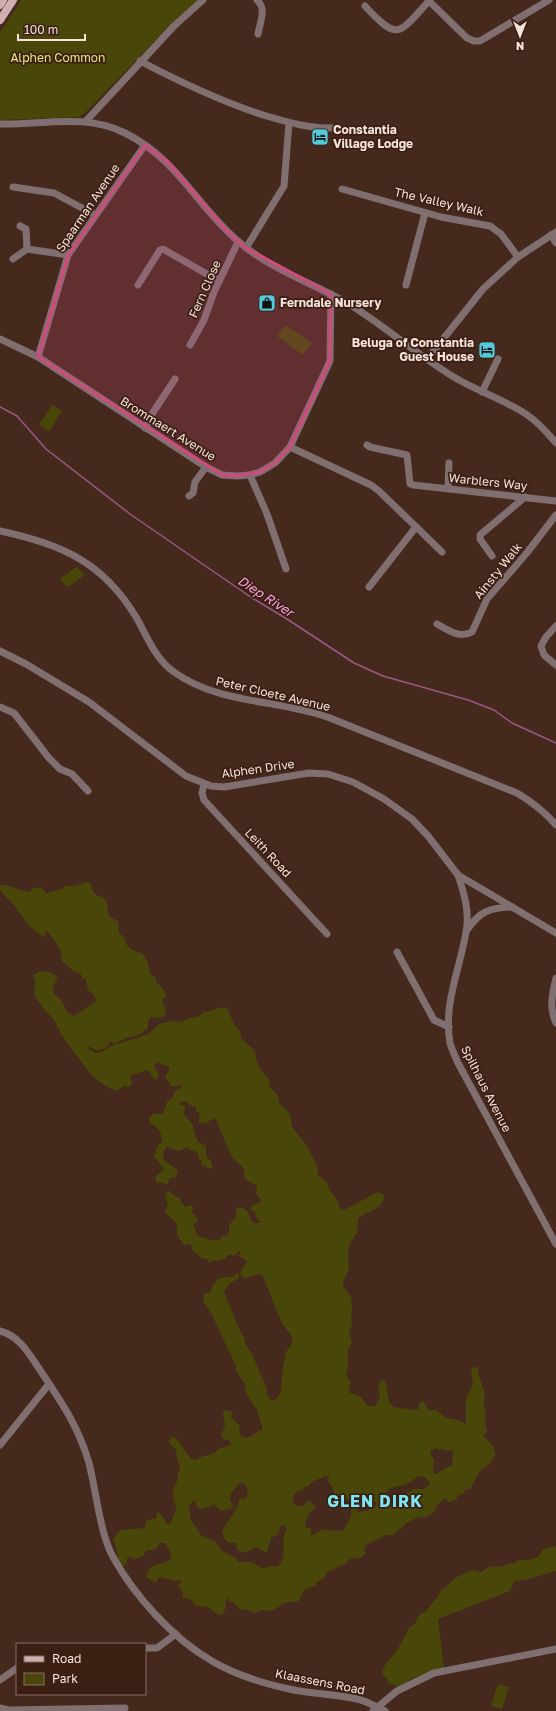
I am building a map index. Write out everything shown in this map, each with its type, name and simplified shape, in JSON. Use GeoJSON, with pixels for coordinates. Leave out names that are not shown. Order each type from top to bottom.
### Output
{"type":"FeatureCollection","features":[{"type":"Feature","properties":{"kind":"main road"},"geometry":{"type":"LineString","coordinates":[[0,5],[3,0]]}},
{"type":"Feature","properties":{"kind":"main road"},"geometry":{"type":"LineString","coordinates":[[0,20],[13,0]]}},
{"type":"Feature","properties":{"kind":"street"},"geometry":{"type":"LineString","coordinates":[[86,121],[174,26],[204,0]]}},
{"type":"Feature","properties":{"kind":"street"},"geometry":{"type":"LineString","coordinates":[[257,0],[262,5],[263,10],[258,34]]}},
{"type":"Feature","properties":{"kind":"street"},"geometry":{"type":"LineString","coordinates":[[365,6],[382,24],[398,30],[404,28],[428,0],[468,38],[474,41],[480,41],[549,0]]}},
{"type":"Feature","properties":{"kind":"street"},"geometry":{"type":"LineString","coordinates":[[140,61],[219,99],[289,123],[314,128],[335,128]]}},
{"type":"Feature","properties":{"kind":"street"},"geometry":{"type":"LineString","coordinates":[[0,124],[86,121],[124,132],[145,145],[172,166],[228,232],[246,248],[264,260],[331,294],[370,318],[451,375],[529,416],[556,443]]}},
{"type":"Feature","properties":{"kind":"street"},"geometry":{"type":"LineString","coordinates":[[246,248],[284,186],[289,123]]}},
{"type":"Feature","properties":{"kind":"street","name":"Spaarman Avenue"},"geometry":{"type":"LineString","coordinates":[[38,357],[68,255],[145,145]]}},
{"type":"Feature","properties":{"kind":"street"},"geometry":{"type":"LineString","coordinates":[[13,187],[54,193],[95,215]]}},
{"type":"Feature","properties":{"kind":"street","name":"The Valley Walk"},"geometry":{"type":"LineString","coordinates":[[342,189],[426,212],[490,226],[501,234],[518,258]]}},
{"type":"Feature","properties":{"kind":"street"},"geometry":{"type":"LineString","coordinates":[[406,285],[426,212]]}},
{"type":"Feature","properties":{"kind":"street"},"geometry":{"type":"LineString","coordinates":[[20,226],[26,229],[27,249]]}},
{"type":"Feature","properties":{"kind":"street"},"geometry":{"type":"LineString","coordinates":[[428,358],[483,289],[518,258],[553,233],[556,243]]}},
{"type":"Feature","properties":{"kind":"street","name":"Fern Close"},"geometry":{"type":"LineString","coordinates":[[190,344],[204,320],[238,242]]}},
{"type":"Feature","properties":{"kind":"street"},"geometry":{"type":"LineString","coordinates":[[13,259],[27,249],[68,255]]}},
{"type":"Feature","properties":{"kind":"street"},"geometry":{"type":"LineString","coordinates":[[138,285],[160,250],[163,249],[220,281]]}},
{"type":"Feature","properties":{"kind":"street","name":"Brommaert Avenue"},"geometry":{"type":"LineString","coordinates":[[0,339],[38,357],[206,467],[222,475],[250,475],[260,472],[275,463],[290,447],[330,361],[331,294]]}},
{"type":"Feature","properties":{"kind":"street"},"geometry":{"type":"LineString","coordinates":[[482,392],[498,359]]}},
{"type":"Feature","properties":{"kind":"street"},"geometry":{"type":"LineString","coordinates":[[143,427],[150,420],[150,417],[175,379]]}},
{"type":"Feature","properties":{"kind":"street","name":"Warblers Way"},"geometry":{"type":"LineString","coordinates":[[367,445],[370,447],[407,455],[410,484],[556,501]]}},
{"type":"Feature","properties":{"kind":"street"},"geometry":{"type":"LineString","coordinates":[[290,447],[371,485],[442,552]]}},
{"type":"Feature","properties":{"kind":"street"},"geometry":{"type":"LineString","coordinates":[[448,488],[449,463]]}},
{"type":"Feature","properties":{"kind":"street"},"geometry":{"type":"LineString","coordinates":[[189,496],[193,493],[195,482],[206,467]]}},
{"type":"Feature","properties":{"kind":"street"},"geometry":{"type":"LineString","coordinates":[[250,475],[267,514],[286,569]]}},
{"type":"Feature","properties":{"kind":"street"},"geometry":{"type":"LineString","coordinates":[[492,556],[480,539],[480,535],[525,497]]}},
{"type":"Feature","properties":{"kind":"street","name":"Ainsty Walk"},"geometry":{"type":"LineString","coordinates":[[437,624],[454,634],[467,634],[472,632],[487,599],[526,554],[556,515]]}},
{"type":"Feature","properties":{"kind":"street"},"geometry":{"type":"LineString","coordinates":[[369,587],[416,527]]}},
{"type":"Feature","properties":{"kind":"street","name":"Peter Cloete Avenue"},"geometry":{"type":"LineString","coordinates":[[0,530],[50,543],[71,553],[108,580],[130,607],[162,661],[173,672],[221,694],[299,708],[330,718],[517,794],[548,815],[556,825]]}},
{"type":"Feature","properties":{"kind":"street"},"geometry":{"type":"LineString","coordinates":[[556,626],[546,637],[541,646],[544,655],[556,665]]}},
{"type":"Feature","properties":{"kind":"street","name":"Alphen Drive"},"geometry":{"type":"LineString","coordinates":[[0,651],[26,664],[82,697],[186,776],[204,784],[224,787],[239,786],[309,773],[328,774],[346,779],[372,791],[412,819],[428,836],[458,875],[556,933]]}},
{"type":"Feature","properties":{"kind":"street"},"geometry":{"type":"LineString","coordinates":[[0,707],[14,713],[49,758],[60,769],[72,774],[88,791]]}},
{"type":"Feature","properties":{"kind":"street","name":"Leith Road"},"geometry":{"type":"LineString","coordinates":[[204,784],[202,794],[204,800],[327,934]]}},
{"type":"Feature","properties":{"kind":"street","name":"Spilhaus Avenue"},"geometry":{"type":"LineString","coordinates":[[458,875],[466,904],[467,931],[451,992],[448,1015],[451,1044],[458,1063],[556,1244]]}},
{"type":"Feature","properties":{"kind":"street","name":"Spilhaus Avenue"},"geometry":{"type":"LineString","coordinates":[[467,931],[482,913],[512,907]]}},
{"type":"Feature","properties":{"kind":"street"},"geometry":{"type":"LineString","coordinates":[[397,952],[434,1020],[449,1028]]}},
{"type":"Feature","properties":{"kind":"street"},"geometry":{"type":"LineString","coordinates":[[556,978],[552,997],[552,1013],[556,1023]]}},
{"type":"Feature","properties":{"kind":"street","name":"Klaassens Road"},"geometry":{"type":"LineString","coordinates":[[0,1331],[9,1334],[19,1342],[69,1413],[81,1436],[89,1464],[105,1536],[112,1555],[126,1578],[152,1612],[176,1634],[212,1661],[235,1673],[276,1686],[312,1694],[358,1699],[375,1709],[397,1692],[434,1673],[556,1649]]}},
{"type":"Feature","properties":{"kind":"street"},"geometry":{"type":"LineString","coordinates":[[0,1445],[49,1384]]}},
{"type":"Feature","properties":{"kind":"street"},"geometry":{"type":"LineString","coordinates":[[146,1648],[157,1648],[176,1634]]}},
{"type":"Feature","properties":{"kind":"street"},"geometry":{"type":"LineString","coordinates":[[0,1680],[16,1669]]}},
{"type":"Feature","properties":{"kind":"street"},"geometry":{"type":"LineString","coordinates":[[0,1708],[9,1710],[125,1708]]}},
{"type":"Feature","properties":{"kind":"street"},"geometry":{"type":"LineString","coordinates":[[375,1709],[385,1711]]}},
{"type":"Feature","properties":{"kind":"highlighted area"},"geometry":{"type":"Polygon","coordinates":[[[145,145],[168,162],[228,232],[246,248],[331,294],[330,361],[290,447],[275,463],[260,472],[237,476],[222,475],[38,357],[68,255],[145,145]]]}},
{"type":"Feature","properties":{"kind":"green space","name":"Alphen Common"},"geometry":{"type":"Polygon","coordinates":[[[21,0],[198,0],[172,23],[84,114],[79,117],[0,120],[0,33],[21,0]]]}},
{"type":"Feature","properties":{"kind":"green space"},"geometry":{"type":"Polygon","coordinates":[[[286,325],[312,343],[303,355],[277,336],[286,325]]]}},
{"type":"Feature","properties":{"kind":"green space"},"geometry":{"type":"Polygon","coordinates":[[[52,405],[62,411],[49,432],[39,425],[52,405]]]}},
{"type":"Feature","properties":{"kind":"green space"},"geometry":{"type":"Polygon","coordinates":[[[77,567],[85,575],[68,587],[61,580],[62,577],[77,567]]]}},
{"type":"Feature","properties":{"kind":"green space"},"geometry":{"type":"Polygon","coordinates":[[[88,882],[91,883],[94,893],[106,900],[109,916],[118,922],[119,933],[125,938],[128,947],[142,953],[148,965],[149,973],[156,978],[156,982],[165,992],[166,996],[162,1001],[166,1014],[160,1018],[151,1017],[148,1021],[148,1028],[141,1034],[126,1038],[114,1044],[112,1041],[108,1044],[108,1047],[102,1049],[96,1050],[89,1046],[88,1049],[96,1053],[103,1051],[111,1046],[149,1034],[159,1024],[172,1021],[182,1022],[189,1018],[198,1017],[204,1012],[222,1007],[227,1008],[234,1024],[240,1031],[241,1038],[255,1051],[256,1060],[261,1071],[269,1079],[270,1087],[278,1096],[279,1103],[290,1115],[292,1127],[305,1143],[317,1165],[318,1175],[327,1182],[329,1189],[338,1202],[340,1209],[344,1210],[378,1192],[384,1195],[381,1204],[378,1207],[358,1219],[357,1233],[350,1243],[348,1253],[349,1269],[343,1282],[344,1287],[351,1297],[352,1311],[352,1326],[349,1333],[352,1342],[348,1351],[348,1367],[346,1375],[351,1383],[349,1389],[350,1393],[361,1397],[368,1406],[375,1406],[379,1397],[378,1388],[380,1381],[385,1380],[389,1401],[393,1407],[416,1410],[418,1409],[420,1402],[424,1401],[428,1410],[437,1410],[446,1418],[458,1420],[466,1424],[466,1399],[473,1384],[471,1369],[475,1366],[478,1369],[485,1394],[484,1406],[487,1431],[483,1435],[492,1445],[496,1454],[490,1464],[480,1471],[470,1489],[465,1490],[463,1494],[459,1495],[452,1501],[447,1502],[446,1498],[437,1505],[434,1512],[426,1517],[416,1518],[405,1524],[393,1535],[386,1535],[366,1545],[364,1549],[366,1554],[360,1558],[350,1559],[345,1564],[327,1572],[324,1578],[317,1582],[315,1586],[304,1590],[299,1601],[284,1603],[272,1611],[262,1610],[255,1613],[246,1609],[240,1610],[234,1602],[230,1602],[228,1598],[226,1600],[226,1607],[222,1615],[216,1613],[208,1607],[196,1606],[192,1600],[182,1597],[183,1592],[178,1586],[182,1581],[159,1577],[156,1583],[146,1577],[150,1568],[172,1558],[165,1543],[160,1543],[155,1550],[147,1550],[143,1556],[136,1559],[130,1557],[127,1558],[127,1563],[123,1566],[119,1562],[116,1546],[113,1540],[120,1530],[145,1528],[147,1520],[157,1518],[156,1513],[159,1512],[168,1525],[171,1522],[177,1510],[173,1498],[173,1491],[175,1483],[178,1480],[180,1466],[177,1459],[176,1450],[169,1443],[169,1440],[173,1437],[177,1439],[191,1459],[196,1460],[203,1456],[213,1454],[220,1448],[231,1445],[230,1441],[224,1439],[221,1435],[225,1426],[223,1414],[225,1410],[233,1412],[231,1417],[239,1425],[240,1435],[243,1437],[252,1436],[263,1429],[257,1410],[246,1394],[245,1384],[236,1371],[236,1366],[211,1313],[203,1301],[204,1294],[211,1292],[213,1285],[219,1278],[231,1277],[239,1273],[239,1278],[229,1284],[224,1292],[240,1331],[245,1339],[245,1344],[251,1352],[267,1389],[267,1395],[272,1401],[277,1399],[281,1391],[286,1352],[291,1345],[293,1338],[282,1323],[263,1276],[258,1274],[244,1279],[240,1273],[247,1262],[239,1256],[241,1250],[234,1256],[229,1254],[225,1259],[209,1263],[207,1259],[202,1258],[192,1250],[191,1244],[184,1245],[177,1235],[176,1223],[165,1211],[168,1205],[165,1196],[168,1190],[181,1199],[185,1207],[192,1205],[192,1212],[198,1219],[197,1222],[193,1224],[198,1236],[212,1240],[219,1240],[224,1235],[227,1236],[229,1232],[229,1225],[236,1217],[236,1210],[239,1207],[247,1211],[253,1223],[260,1223],[261,1221],[258,1220],[255,1212],[251,1209],[251,1206],[260,1202],[261,1200],[256,1193],[257,1186],[245,1179],[243,1167],[232,1157],[215,1118],[206,1124],[199,1122],[199,1117],[201,1114],[196,1111],[196,1107],[189,1105],[186,1101],[180,1102],[180,1105],[185,1105],[184,1115],[193,1125],[198,1142],[206,1146],[206,1156],[212,1163],[212,1168],[210,1169],[201,1164],[202,1161],[199,1159],[197,1152],[190,1150],[187,1147],[179,1151],[167,1147],[164,1150],[163,1160],[178,1170],[176,1177],[169,1179],[168,1184],[156,1182],[155,1177],[164,1169],[154,1156],[158,1145],[162,1142],[162,1137],[160,1131],[149,1121],[149,1119],[153,1114],[163,1114],[167,1102],[173,1097],[174,1092],[182,1087],[181,1085],[172,1087],[165,1077],[170,1069],[169,1067],[157,1062],[154,1066],[159,1074],[157,1079],[153,1078],[148,1070],[131,1075],[132,1083],[129,1087],[124,1086],[116,1091],[107,1087],[93,1077],[64,1039],[54,1020],[34,995],[35,982],[33,975],[46,971],[52,973],[58,978],[53,986],[53,993],[61,1000],[68,1013],[74,1016],[96,1001],[94,995],[88,990],[86,980],[82,978],[81,974],[72,970],[65,963],[63,963],[62,953],[54,939],[45,930],[46,936],[43,937],[28,925],[14,905],[4,895],[0,889],[0,885],[29,892],[34,888],[41,887],[46,893],[62,889],[66,886],[75,886],[88,882]],[[437,1448],[430,1451],[431,1456],[434,1459],[433,1473],[435,1474],[452,1465],[453,1450],[446,1451],[444,1449],[439,1450],[437,1448]],[[324,1476],[315,1480],[309,1486],[304,1487],[302,1491],[294,1494],[293,1496],[296,1506],[303,1506],[308,1500],[316,1508],[310,1512],[305,1523],[306,1527],[311,1529],[311,1536],[323,1529],[335,1531],[343,1530],[351,1515],[351,1503],[349,1499],[345,1501],[336,1501],[332,1486],[328,1481],[329,1476],[324,1476]],[[418,1476],[412,1481],[390,1488],[387,1492],[379,1493],[382,1503],[402,1496],[414,1489],[424,1489],[430,1483],[425,1477],[418,1476]],[[240,1483],[231,1493],[230,1500],[233,1505],[232,1509],[220,1511],[214,1504],[201,1509],[197,1506],[194,1500],[189,1505],[191,1521],[199,1531],[200,1535],[216,1542],[222,1551],[236,1558],[238,1562],[252,1562],[263,1569],[269,1566],[277,1567],[283,1558],[283,1539],[287,1529],[284,1525],[280,1526],[279,1534],[271,1538],[267,1552],[257,1548],[244,1553],[237,1550],[236,1543],[229,1543],[225,1540],[222,1531],[238,1506],[239,1499],[246,1498],[248,1490],[245,1484],[240,1483]],[[369,1495],[362,1499],[357,1505],[357,1511],[359,1512],[368,1510],[377,1505],[376,1502],[372,1501],[369,1495]]]}},
{"type":"Feature","properties":{"kind":"green space"},"geometry":{"type":"Polygon","coordinates":[[[556,1546],[556,1571],[529,1579],[516,1581],[514,1582],[510,1591],[438,1619],[444,1668],[411,1679],[400,1687],[388,1683],[388,1680],[382,1674],[383,1669],[401,1643],[408,1628],[415,1624],[419,1615],[425,1612],[436,1599],[441,1590],[449,1585],[453,1579],[471,1570],[481,1572],[491,1566],[501,1567],[515,1563],[519,1560],[529,1560],[538,1557],[543,1549],[556,1546]]]}},
{"type":"Feature","properties":{"kind":"green space"},"geometry":{"type":"Polygon","coordinates":[[[498,1684],[509,1687],[502,1709],[491,1706],[498,1684]]]}},
{"type":"Feature","properties":{"kind":"waterway","name":"Diep River"},"geometry":{"type":"LineString","coordinates":[[0,407],[17,416],[46,449],[130,514],[252,598],[354,663],[383,676],[468,700],[494,710],[512,723],[556,743]]}},
{"type":"Feature","properties":{"kind":"place","name":"Constantia Village Lodge"},"geometry":{"type":"Point","coordinates":[320,137]}},
{"type":"Feature","properties":{"kind":"place","name":"Ferndale Nursery"},"geometry":{"type":"Point","coordinates":[267,303]}},
{"type":"Feature","properties":{"kind":"place","name":"Beluga of Constantia Guest House"},"geometry":{"type":"Point","coordinates":[487,350]}},
{"type":"Feature","properties":{"kind":"district","name":"GLEN DIRK"},"geometry":{"type":"Point","coordinates":[375,1501]}}]}
